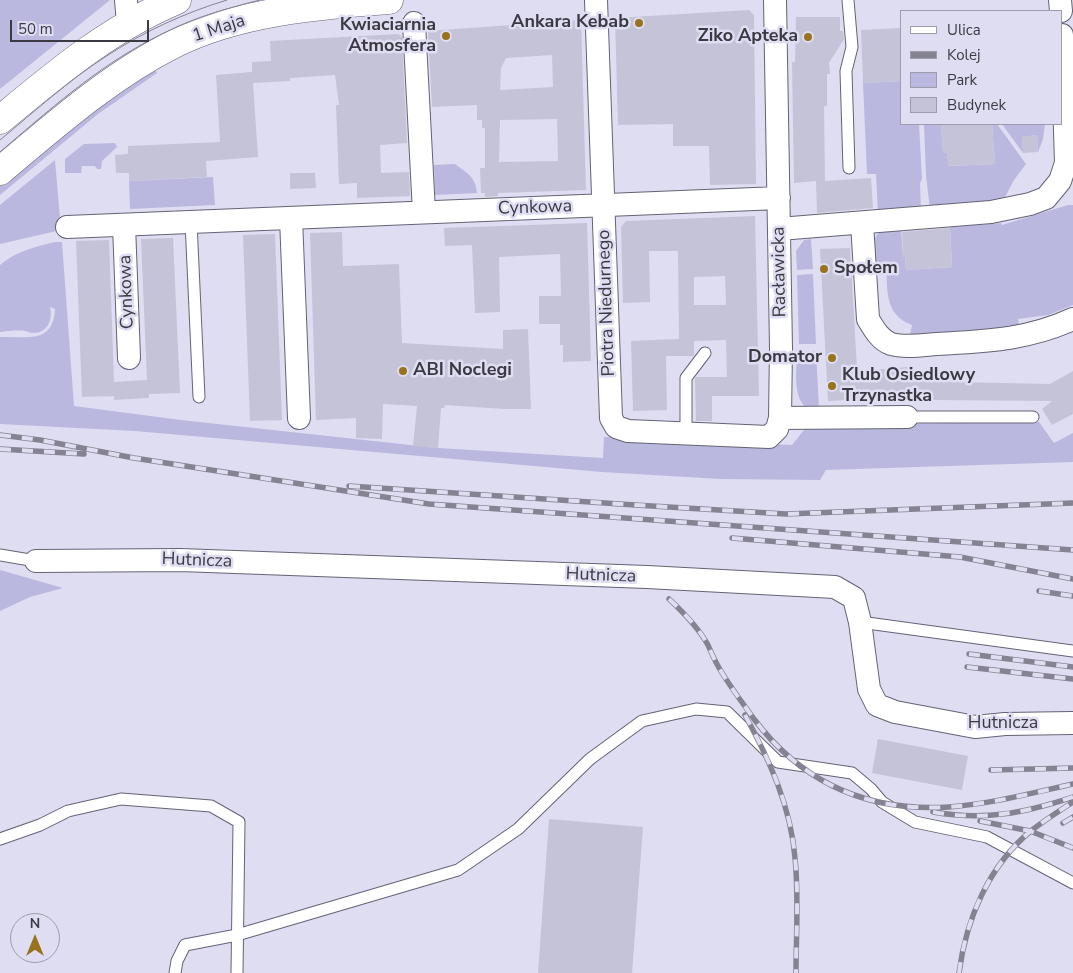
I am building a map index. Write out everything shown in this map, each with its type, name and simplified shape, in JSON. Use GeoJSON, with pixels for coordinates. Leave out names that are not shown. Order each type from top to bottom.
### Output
{"type":"FeatureCollection","features":[{"type":"Feature","properties":{"kind":"street"},"geometry":{"type":"LineString","coordinates":[[0,120],[76,59],[127,12],[177,0]]}},
{"type":"Feature","properties":{"kind":"street","name":"1 Maja"},"geometry":{"type":"LineString","coordinates":[[0,171],[98,91],[138,64],[175,43],[211,29],[254,17],[304,8],[389,0]]}},
{"type":"Feature","properties":{"kind":"street","name":"Piotra Niedurnego"},"geometry":{"type":"LineString","coordinates":[[596,0],[611,418],[616,427],[628,431],[769,437],[778,430],[780,418]]}},
{"type":"Feature","properties":{"kind":"street","name":"Racławicka"},"geometry":{"type":"LineString","coordinates":[[775,0],[781,348],[780,418]]}},
{"type":"Feature","properties":{"kind":"street"},"geometry":{"type":"LineString","coordinates":[[414,24],[424,212]]}},
{"type":"Feature","properties":{"kind":"street"},"geometry":{"type":"LineString","coordinates":[[779,229],[991,212],[1030,204],[1046,198],[1060,182],[1066,163],[1069,124],[1063,48]]}},
{"type":"Feature","properties":{"kind":"street","name":"Cynkowa"},"geometry":{"type":"LineString","coordinates":[[67,227],[779,198]]}},
{"type":"Feature","properties":{"kind":"street"},"geometry":{"type":"LineString","coordinates":[[291,218],[299,418]]}},
{"type":"Feature","properties":{"kind":"street"},"geometry":{"type":"LineString","coordinates":[[862,223],[868,319],[876,333],[890,343],[906,345],[991,341],[1022,337],[1073,319]]}},
{"type":"Feature","properties":{"kind":"street","name":"Cynkowa"},"geometry":{"type":"LineString","coordinates":[[124,225],[129,358]]}},
{"type":"Feature","properties":{"kind":"street"},"geometry":{"type":"LineString","coordinates":[[780,418],[906,418]]}},
{"type":"Feature","properties":{"kind":"street","name":"Hutnicza"},"geometry":{"type":"LineString","coordinates":[[36,561],[180,560],[647,577],[835,586],[854,598],[860,622],[869,688],[877,705],[895,712],[976,727],[1005,724],[1073,723]]}},
{"type":"Feature","properties":{"kind":"lane"},"geometry":{"type":"LineString","coordinates":[[848,0],[852,46],[846,71],[849,168]]}},
{"type":"Feature","properties":{"kind":"lane"},"geometry":{"type":"LineString","coordinates":[[190,222],[199,397]]}},
{"type":"Feature","properties":{"kind":"lane"},"geometry":{"type":"LineString","coordinates":[[686,434],[686,378],[705,353]]}},
{"type":"Feature","properties":{"kind":"lane"},"geometry":{"type":"LineString","coordinates":[[906,418],[1033,416]]}},
{"type":"Feature","properties":{"kind":"lane"},"geometry":{"type":"LineString","coordinates":[[0,555],[36,561]]}},
{"type":"Feature","properties":{"kind":"lane"},"geometry":{"type":"LineString","coordinates":[[860,622],[1073,651]]}},
{"type":"Feature","properties":{"kind":"lane"},"geometry":{"type":"LineString","coordinates":[[175,973],[176,960],[185,944],[237,935],[458,870],[518,829],[590,759],[642,720],[696,709],[727,712],[778,762],[852,773],[872,789],[882,802],[915,822],[987,837],[1073,883]]}},
{"type":"Feature","properties":{"kind":"lane"},"geometry":{"type":"LineString","coordinates":[[0,839],[40,825],[68,811],[121,799],[211,806],[239,822],[237,973]]}},
{"type":"Feature","properties":{"kind":"green space"},"geometry":{"type":"Polygon","coordinates":[[[0,0],[110,0],[0,89],[0,0]]]}},
{"type":"Feature","properties":{"kind":"green space"},"geometry":{"type":"Polygon","coordinates":[[[154,69],[157,73],[98,114],[0,195],[0,186],[91,111],[154,69]]]}},
{"type":"Feature","properties":{"kind":"green space"},"geometry":{"type":"Polygon","coordinates":[[[900,81],[900,125],[919,125],[922,179],[920,183],[921,210],[878,213],[876,174],[867,174],[863,83],[900,81]]]}},
{"type":"Feature","properties":{"kind":"green space"},"geometry":{"type":"Polygon","coordinates":[[[924,125],[941,125],[943,153],[947,153],[949,166],[995,164],[992,125],[998,125],[1026,164],[1014,180],[1003,201],[930,209],[926,176],[924,125]]]}},
{"type":"Feature","properties":{"kind":"green space"},"geometry":{"type":"Polygon","coordinates":[[[1003,125],[1045,125],[1043,139],[1038,152],[1037,135],[1022,137],[1023,153],[1003,125]]]}},
{"type":"Feature","properties":{"kind":"green space"},"geometry":{"type":"Polygon","coordinates":[[[115,143],[117,147],[102,161],[101,169],[97,169],[95,166],[82,166],[81,173],[65,173],[65,159],[84,144],[115,143]]]}},
{"type":"Feature","properties":{"kind":"green space"},"geometry":{"type":"Polygon","coordinates":[[[55,160],[61,230],[0,244],[0,205],[55,160]]]}},
{"type":"Feature","properties":{"kind":"green space"},"geometry":{"type":"Polygon","coordinates":[[[455,164],[473,179],[477,193],[435,195],[434,165],[455,164]]]}},
{"type":"Feature","properties":{"kind":"green space"},"geometry":{"type":"Polygon","coordinates":[[[213,177],[215,205],[130,209],[129,181],[213,177]]]}},
{"type":"Feature","properties":{"kind":"green space"},"geometry":{"type":"Polygon","coordinates":[[[1073,205],[1073,305],[1048,315],[1018,319],[1020,331],[909,339],[912,325],[896,314],[889,299],[886,262],[876,262],[875,240],[879,233],[901,229],[906,270],[952,267],[950,227],[1001,223],[1002,225],[1073,205]]]}},
{"type":"Feature","properties":{"kind":"green space"},"geometry":{"type":"Polygon","coordinates":[[[811,239],[813,269],[797,270],[796,251],[804,240],[811,239]]]}},
{"type":"Feature","properties":{"kind":"green space"},"geometry":{"type":"Polygon","coordinates":[[[55,242],[62,242],[74,406],[181,420],[438,448],[603,458],[604,437],[792,445],[808,425],[1039,422],[1054,443],[1073,433],[1073,462],[826,470],[820,480],[720,479],[602,472],[135,431],[0,424],[0,337],[28,337],[44,333],[53,320],[55,309],[50,307],[50,320],[42,331],[33,333],[26,331],[0,332],[0,265],[19,253],[55,242]]]}},
{"type":"Feature","properties":{"kind":"green space"},"geometry":{"type":"Polygon","coordinates":[[[813,274],[816,344],[799,344],[797,275],[813,274]]]}},
{"type":"Feature","properties":{"kind":"green space"},"geometry":{"type":"Polygon","coordinates":[[[816,351],[819,408],[806,408],[797,389],[797,352],[816,351]]]}},
{"type":"Feature","properties":{"kind":"green space"},"geometry":{"type":"Polygon","coordinates":[[[0,570],[63,588],[30,597],[0,611],[0,570]]]}},
{"type":"Feature","properties":{"kind":"building"},"geometry":{"type":"Polygon","coordinates":[[[749,10],[754,15],[756,184],[710,185],[709,146],[673,146],[673,124],[618,125],[615,18],[749,10]]]}},
{"type":"Feature","properties":{"kind":"building"},"geometry":{"type":"Polygon","coordinates":[[[796,17],[840,17],[840,31],[843,31],[844,39],[829,63],[830,74],[827,74],[827,106],[824,106],[825,181],[871,178],[873,208],[817,213],[816,181],[794,183],[792,62],[795,62],[796,17]]]}},
{"type":"Feature","properties":{"kind":"building"},"geometry":{"type":"Polygon","coordinates":[[[581,20],[586,190],[498,193],[498,196],[485,197],[485,193],[481,193],[480,168],[485,168],[485,128],[482,128],[482,120],[477,120],[477,105],[432,107],[428,31],[581,20]],[[552,55],[506,58],[501,68],[500,90],[553,87],[552,55]],[[557,119],[500,120],[499,162],[558,161],[557,119]]]}},
{"type":"Feature","properties":{"kind":"building"},"geometry":{"type":"Polygon","coordinates":[[[900,28],[900,81],[863,83],[861,30],[900,28]]]}},
{"type":"Feature","properties":{"kind":"building"},"geometry":{"type":"Polygon","coordinates":[[[399,34],[402,37],[407,143],[380,145],[381,173],[409,172],[410,196],[357,198],[357,183],[339,184],[336,105],[339,105],[335,75],[290,78],[290,81],[253,83],[258,157],[206,161],[207,177],[129,181],[129,173],[116,173],[115,155],[128,154],[128,146],[220,142],[216,75],[252,72],[252,62],[271,61],[270,41],[399,34]]]}},
{"type":"Feature","properties":{"kind":"building"},"geometry":{"type":"Polygon","coordinates":[[[941,125],[992,125],[995,164],[948,166],[947,153],[943,153],[941,125]]]}},
{"type":"Feature","properties":{"kind":"building"},"geometry":{"type":"Polygon","coordinates":[[[1037,135],[1038,152],[1023,153],[1022,137],[1037,135]]]}},
{"type":"Feature","properties":{"kind":"building"},"geometry":{"type":"Polygon","coordinates":[[[290,173],[315,173],[316,188],[290,189],[290,173]]]}},
{"type":"Feature","properties":{"kind":"building"},"geometry":{"type":"Polygon","coordinates":[[[755,216],[759,396],[712,396],[712,421],[696,421],[696,377],[727,377],[726,340],[694,341],[694,356],[666,356],[667,410],[633,411],[631,341],[679,339],[678,251],[649,251],[650,302],[623,303],[621,227],[626,221],[755,216]],[[725,276],[694,277],[694,305],[726,305],[725,276]]]}},
{"type":"Feature","properties":{"kind":"building"},"geometry":{"type":"Polygon","coordinates":[[[587,223],[591,361],[563,362],[563,345],[560,345],[560,324],[539,324],[539,296],[561,296],[560,254],[499,257],[500,312],[475,313],[472,245],[445,246],[444,228],[587,223]]]}},
{"type":"Feature","properties":{"kind":"building"},"geometry":{"type":"Polygon","coordinates":[[[950,228],[952,267],[906,270],[905,257],[903,257],[902,232],[950,228]]]}},
{"type":"Feature","properties":{"kind":"building"},"geometry":{"type":"Polygon","coordinates":[[[342,232],[343,266],[399,264],[402,343],[503,349],[503,330],[528,329],[531,409],[445,405],[444,408],[441,408],[438,448],[413,446],[417,406],[383,404],[382,439],[356,438],[356,418],[316,420],[310,233],[342,232]]]}},
{"type":"Feature","properties":{"kind":"building"},"geometry":{"type":"Polygon","coordinates":[[[275,234],[282,420],[250,421],[243,235],[275,234]]]}},
{"type":"Feature","properties":{"kind":"building"},"geometry":{"type":"Polygon","coordinates":[[[173,238],[180,393],[149,394],[149,398],[114,400],[114,396],[82,397],[76,241],[109,240],[114,382],[147,380],[141,239],[173,238]]]}},
{"type":"Feature","properties":{"kind":"building"},"geometry":{"type":"Polygon","coordinates":[[[850,248],[857,369],[907,367],[907,381],[1050,384],[1073,371],[1073,414],[1052,425],[1042,409],[1052,401],[926,400],[926,396],[828,401],[820,249],[850,248]]]}},
{"type":"Feature","properties":{"kind":"building"},"geometry":{"type":"Polygon","coordinates":[[[878,739],[968,756],[962,790],[872,773],[878,739]]]}},
{"type":"Feature","properties":{"kind":"building"},"geometry":{"type":"Polygon","coordinates":[[[549,819],[643,827],[632,973],[538,973],[549,819]]]}},
{"type":"Feature","properties":{"kind":"tram line"},"geometry":{"type":"LineString","coordinates":[[0,140],[78,76],[119,48],[164,24],[227,0]]}},
{"type":"Feature","properties":{"kind":"tram line"},"geometry":{"type":"LineString","coordinates":[[0,152],[73,91],[131,51],[191,21],[260,0]]}},
{"type":"Feature","properties":{"kind":"railway"},"geometry":{"type":"LineString","coordinates":[[0,435],[429,504],[1073,550]]}},
{"type":"Feature","properties":{"kind":"railway"},"geometry":{"type":"LineString","coordinates":[[0,449],[84,454]]}},
{"type":"Feature","properties":{"kind":"railway"},"geometry":{"type":"LineString","coordinates":[[349,486],[786,514],[1073,503]]}},
{"type":"Feature","properties":{"kind":"railway"},"geometry":{"type":"LineString","coordinates":[[732,538],[960,557],[1073,579]]}},
{"type":"Feature","properties":{"kind":"railway"},"geometry":{"type":"LineString","coordinates":[[1039,591],[1073,596]]}},
{"type":"Feature","properties":{"kind":"railway"},"geometry":{"type":"LineString","coordinates":[[669,599],[700,632],[731,686],[773,742],[816,777],[840,789],[865,798],[892,804],[920,807],[949,807],[996,801],[1073,784]]}},
{"type":"Feature","properties":{"kind":"railway"},"geometry":{"type":"LineString","coordinates":[[969,654],[1073,667]]}},
{"type":"Feature","properties":{"kind":"railway"},"geometry":{"type":"LineString","coordinates":[[967,667],[1073,679]]}},
{"type":"Feature","properties":{"kind":"railway"},"geometry":{"type":"LineString","coordinates":[[745,715],[778,784],[793,839],[797,887],[796,973]]}},
{"type":"Feature","properties":{"kind":"railway"},"geometry":{"type":"LineString","coordinates":[[991,770],[1073,768]]}},
{"type":"Feature","properties":{"kind":"railway"},"geometry":{"type":"LineString","coordinates":[[933,812],[970,816],[1004,814],[1073,797]]}},
{"type":"Feature","properties":{"kind":"railway"},"geometry":{"type":"LineString","coordinates":[[959,973],[967,933],[982,894],[992,876],[1003,860],[1032,830],[1073,802]]}},
{"type":"Feature","properties":{"kind":"railway"},"geometry":{"type":"LineString","coordinates":[[1063,823],[1073,817]]}},
{"type":"Feature","properties":{"kind":"railway"},"geometry":{"type":"LineString","coordinates":[[980,821],[1030,831],[1073,848]]}},
{"type":"Feature","properties":{"kind":"place","name":"Ankara Kebab"},"geometry":{"type":"Point","coordinates":[639,23]}},
{"type":"Feature","properties":{"kind":"place","name":"Kwiaciarnia Atmosfera"},"geometry":{"type":"Point","coordinates":[446,36]}},
{"type":"Feature","properties":{"kind":"place","name":"Ziko Apteka"},"geometry":{"type":"Point","coordinates":[808,37]}},
{"type":"Feature","properties":{"kind":"place","name":"Społem"},"geometry":{"type":"Point","coordinates":[824,269]}},
{"type":"Feature","properties":{"kind":"place","name":"Domator"},"geometry":{"type":"Point","coordinates":[832,358]}},
{"type":"Feature","properties":{"kind":"place","name":"ABI Noclegi"},"geometry":{"type":"Point","coordinates":[403,371]}},
{"type":"Feature","properties":{"kind":"place","name":"Klub Osiedlowy Trzynastka"},"geometry":{"type":"Point","coordinates":[832,386]}}]}
